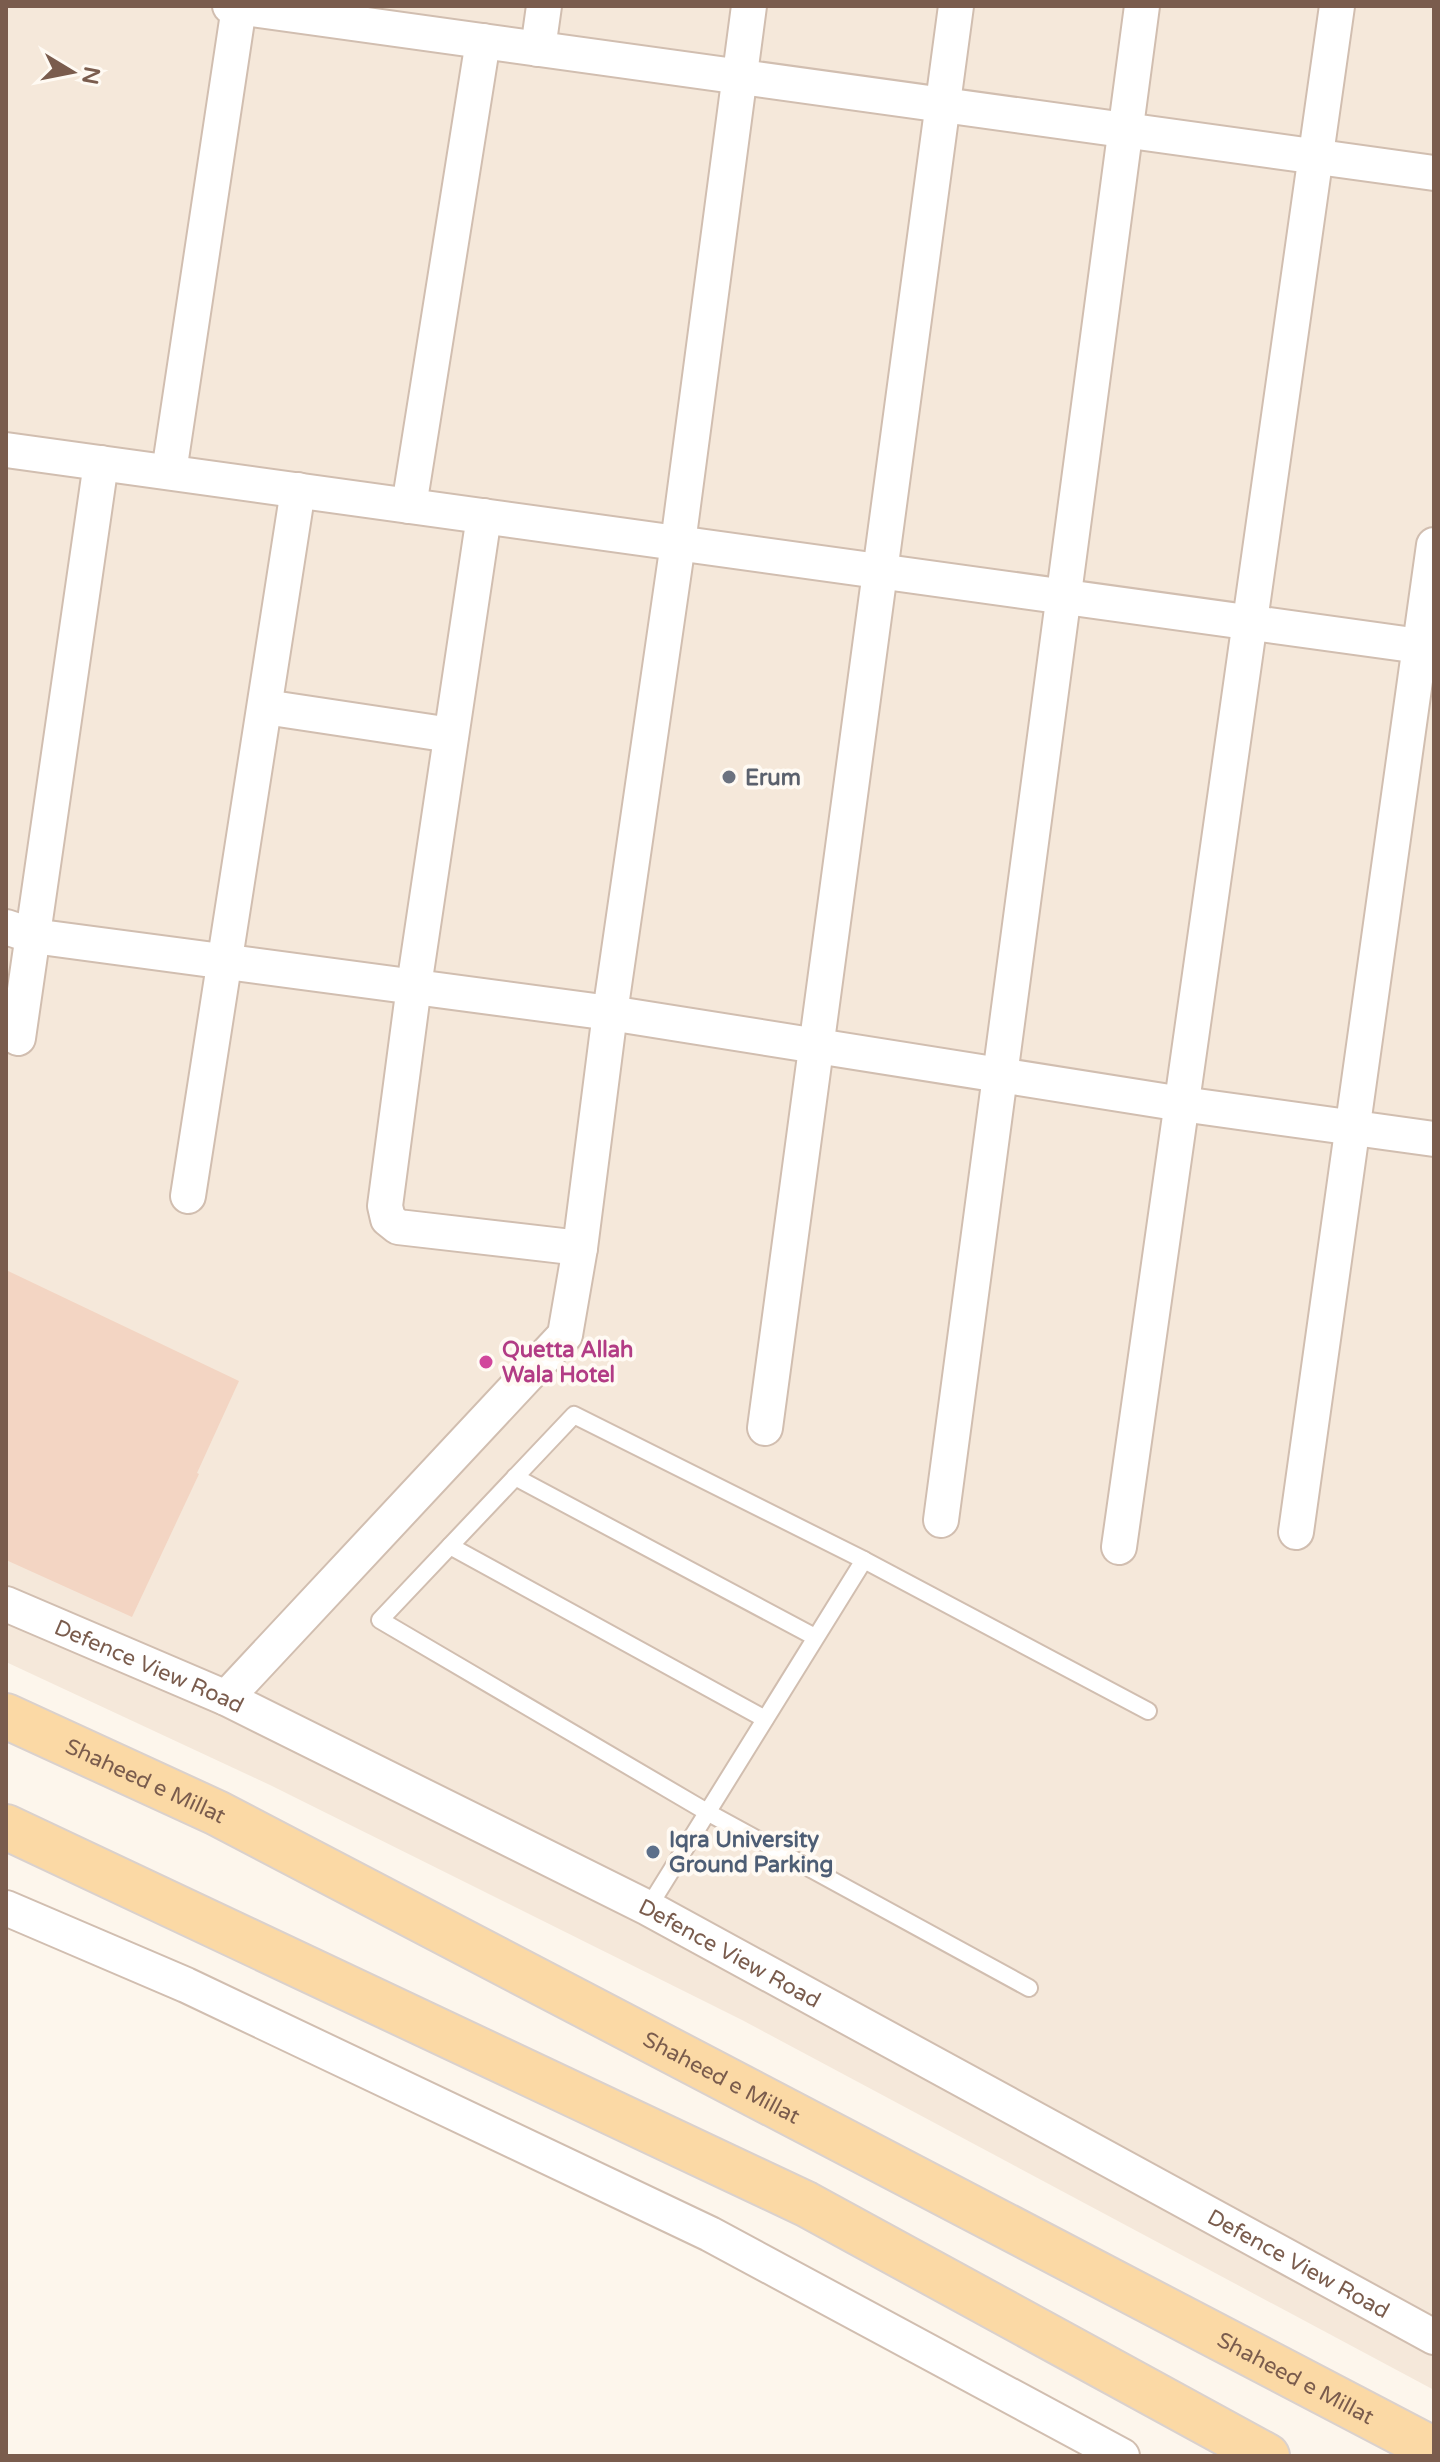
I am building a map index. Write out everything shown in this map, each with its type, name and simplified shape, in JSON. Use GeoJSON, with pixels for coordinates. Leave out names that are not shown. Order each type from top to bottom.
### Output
{"type":"FeatureCollection","features":[{"type":"Feature","properties":{"kind":"main road","name":"Shaheed e Millat"},"geometry":{"type":"LineString","coordinates":[[6,1716],[217,1813],[1434,2450]]}},
{"type":"Feature","properties":{"kind":"main road"},"geometry":{"type":"LineString","coordinates":[[6,1827],[806,2204],[1267,2456]]}},
{"type":"Feature","properties":{"kind":"street"},"geometry":{"type":"LineString","coordinates":[[538,49],[544,6]]}},
{"type":"Feature","properties":{"kind":"street"},"geometry":{"type":"LineString","coordinates":[[226,1698],[565,1335],[580,1248],[610,1013],[678,543],[749,6]]}},
{"type":"Feature","properties":{"kind":"street"},"geometry":{"type":"LineString","coordinates":[[765,1428],[956,6]]}},
{"type":"Feature","properties":{"kind":"street"},"geometry":{"type":"LineString","coordinates":[[941,1520],[1142,6]]}},
{"type":"Feature","properties":{"kind":"street"},"geometry":{"type":"LineString","coordinates":[[1119,1547],[1337,6]]}},
{"type":"Feature","properties":{"kind":"street"},"geometry":{"type":"LineString","coordinates":[[169,472],[234,7],[361,15],[483,41],[1434,173]]}},
{"type":"Feature","properties":{"kind":"street"},"geometry":{"type":"LineString","coordinates":[[409,506],[483,41]]}},
{"type":"Feature","properties":{"kind":"street"},"geometry":{"type":"LineString","coordinates":[[6,450],[1427,647]]}},
{"type":"Feature","properties":{"kind":"street"},"geometry":{"type":"LineString","coordinates":[[18,1038],[20,932],[101,463]]}},
{"type":"Feature","properties":{"kind":"street"},"geometry":{"type":"LineString","coordinates":[[188,1196],[298,490]]}},
{"type":"Feature","properties":{"kind":"street"},"geometry":{"type":"LineString","coordinates":[[484,516],[414,986],[385,1206],[388,1219],[398,1227],[580,1248]]}},
{"type":"Feature","properties":{"kind":"street"},"geometry":{"type":"LineString","coordinates":[[1296,1532],[1352,1128],[1427,647],[1434,545]]}},
{"type":"Feature","properties":{"kind":"street"},"geometry":{"type":"LineString","coordinates":[[265,707],[451,735]]}},
{"type":"Feature","properties":{"kind":"street"},"geometry":{"type":"LineString","coordinates":[[20,932],[610,1013],[1182,1104],[1434,1139]]}},
{"type":"Feature","properties":{"kind":"street","name":"Defence View Road"},"geometry":{"type":"LineString","coordinates":[[6,1604],[226,1698],[648,1908],[1434,2337]]}},
{"type":"Feature","properties":{"kind":"street"},"geometry":{"type":"LineString","coordinates":[[6,1908],[186,1985],[710,2234],[1122,2456]]}},
{"type":"Feature","properties":{"kind":"lane"},"geometry":{"type":"LineString","coordinates":[[1029,1988],[707,1812],[380,1620],[574,1415],[864,1560],[1148,1711]]}},
{"type":"Feature","properties":{"kind":"lane"},"geometry":{"type":"LineString","coordinates":[[515,1477],[815,1637]]}},
{"type":"Feature","properties":{"kind":"lane"},"geometry":{"type":"LineString","coordinates":[[450,1546],[765,1719]]}},
{"type":"Feature","properties":{"kind":"lane"},"geometry":{"type":"LineString","coordinates":[[648,1908],[864,1560]]}},
{"type":"Feature","properties":{"kind":"shaded area"},"geometry":{"type":"Polygon","coordinates":[[[6,6],[1434,6],[1434,2390],[742,2020],[270,1785],[6,1662],[6,6]]]}},
{"type":"Feature","properties":{"kind":"building"},"geometry":{"type":"Polygon","coordinates":[[[6,1270],[239,1381],[132,1617],[6,1560],[6,1270]]]}},
{"type":"Feature","properties":{"kind":"place","name":"Erum"},"geometry":{"type":"Point","coordinates":[729,777]}},
{"type":"Feature","properties":{"kind":"place","name":"Quetta Allah Wala Hotel"},"geometry":{"type":"Point","coordinates":[486,1362]}},
{"type":"Feature","properties":{"kind":"place","name":"Iqra University Ground Parking"},"geometry":{"type":"Point","coordinates":[653,1852]}}]}
